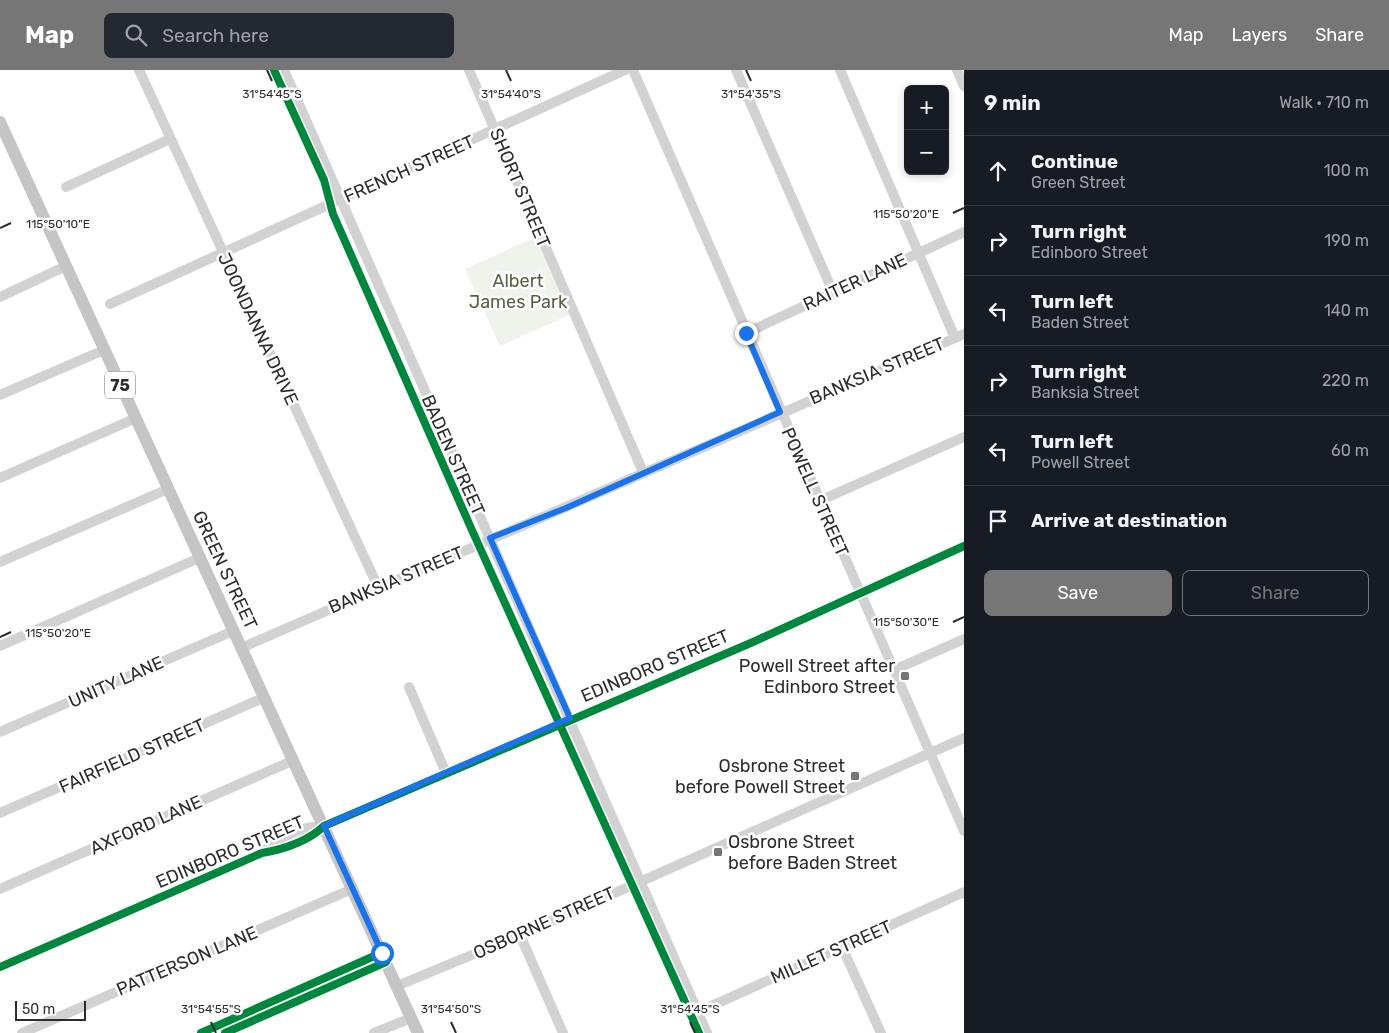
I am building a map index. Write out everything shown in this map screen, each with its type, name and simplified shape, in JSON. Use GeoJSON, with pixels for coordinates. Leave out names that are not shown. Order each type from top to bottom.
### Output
{"type":"FeatureCollection","features":[{"type":"Feature","properties":{"kind":"main road","name":"GREEN STREET"},"geometry":{"type":"LineString","coordinates":[[0,122],[418,1033]]}},
{"type":"Feature","properties":{"kind":"street","name":"JOONDANNA DRIVE"},"geometry":{"type":"LineString","coordinates":[[139,70],[378,587]]}},
{"type":"Feature","properties":{"kind":"street","name":"BADEN STREET"},"geometry":{"type":"LineString","coordinates":[[284,70],[707,1033]]}},
{"type":"Feature","properties":{"kind":"street","name":"SHORT STREET"},"geometry":{"type":"LineString","coordinates":[[468,70],[643,472]]}},
{"type":"Feature","properties":{"kind":"street","name":"FRENCH STREET"},"geometry":{"type":"LineString","coordinates":[[110,304],[625,70]]}},
{"type":"Feature","properties":{"kind":"street","name":"POWELL STREET"},"geometry":{"type":"LineString","coordinates":[[633,70],[780,412],[964,831]]}},
{"type":"Feature","properties":{"kind":"street"},"geometry":{"type":"LineString","coordinates":[[736,70],[833,292]]}},
{"type":"Feature","properties":{"kind":"street"},"geometry":{"type":"LineString","coordinates":[[840,70],[917,253],[959,336]]}},
{"type":"Feature","properties":{"kind":"street"},"geometry":{"type":"LineString","coordinates":[[957,70],[964,86]]}},
{"type":"Feature","properties":{"kind":"street"},"geometry":{"type":"LineString","coordinates":[[66,187],[170,139]]}},
{"type":"Feature","properties":{"kind":"street","name":"RAITER LANE"},"geometry":{"type":"LineString","coordinates":[[746,333],[964,232]]}},
{"type":"Feature","properties":{"kind":"street"},"geometry":{"type":"LineString","coordinates":[[0,297],[66,266]]}},
{"type":"Feature","properties":{"kind":"street","name":"BANKSIA STREET"},"geometry":{"type":"LineString","coordinates":[[241,648],[490,538],[566,508],[780,412],[959,336]]}},
{"type":"Feature","properties":{"kind":"street"},"geometry":{"type":"LineString","coordinates":[[0,395],[104,350]]}},
{"type":"Feature","properties":{"kind":"street"},"geometry":{"type":"LineString","coordinates":[[0,478],[136,418]]}},
{"type":"Feature","properties":{"kind":"street"},"geometry":{"type":"LineString","coordinates":[[819,501],[964,437]]}},
{"type":"Feature","properties":{"kind":"street"},"geometry":{"type":"LineString","coordinates":[[0,562],[168,489]]}},
{"type":"Feature","properties":{"kind":"street","name":"EDINBORO STREET"},"geometry":{"type":"LineString","coordinates":[[0,967],[262,853],[276,841],[309,826],[324,826],[570,718],[752,642],[964,546]]}},
{"type":"Feature","properties":{"kind":"street"},"geometry":{"type":"LineString","coordinates":[[0,646],[200,558]]}},
{"type":"Feature","properties":{"kind":"street","name":"UNITY LANE"},"geometry":{"type":"LineString","coordinates":[[0,732],[233,631]]}},
{"type":"Feature","properties":{"kind":"street"},"geometry":{"type":"LineString","coordinates":[[894,670],[964,640]]}},
{"type":"Feature","properties":{"kind":"street"},"geometry":{"type":"LineString","coordinates":[[409,687],[446,773]]}},
{"type":"Feature","properties":{"kind":"street","name":"FAIRFIELD STREET"},"geometry":{"type":"LineString","coordinates":[[0,813],[263,698]]}},
{"type":"Feature","properties":{"kind":"street","name":"OSBORNE STREET"},"geometry":{"type":"LineString","coordinates":[[397,986],[520,934],[964,738]]}},
{"type":"Feature","properties":{"kind":"street","name":"AXFORD LANE"},"geometry":{"type":"LineString","coordinates":[[0,889],[292,761]]}},
{"type":"Feature","properties":{"kind":"street","name":"PATTERSON LANE"},"geometry":{"type":"LineString","coordinates":[[22,1033],[352,889]]}},
{"type":"Feature","properties":{"kind":"street","name":"MILLET STREET"},"geometry":{"type":"LineString","coordinates":[[698,1012],[964,892]]}},
{"type":"Feature","properties":{"kind":"street"},"geometry":{"type":"LineString","coordinates":[[520,934],[563,1033]]}},
{"type":"Feature","properties":{"kind":"street"},"geometry":{"type":"LineString","coordinates":[[842,947],[881,1033]]}},
{"type":"Feature","properties":{"kind":"street"},"geometry":{"type":"LineString","coordinates":[[201,1033],[382,953]]}},
{"type":"Feature","properties":{"kind":"street"},"geometry":{"type":"LineString","coordinates":[[374,1033],[411,1018]]}},
{"type":"Feature","properties":{"kind":"green space","name":"Albert James Park"},"geometry":{"type":"Polygon","coordinates":[[[536,237],[571,314],[500,346],[465,269],[536,237]]]}},
{"type":"Feature","properties":{"kind":"cycle path"},"geometry":{"type":"LineString","coordinates":[[274,70],[324,180],[333,214],[471,528],[699,1033]]}},
{"type":"Feature","properties":{"kind":"cycle path"},"geometry":{"type":"LineString","coordinates":[[0,967],[262,853],[295,844],[324,826],[753,642],[964,546]]}},
{"type":"Feature","properties":{"kind":"cycle path"},"geometry":{"type":"LineString","coordinates":[[201,1033],[381,953]]}},
{"type":"Feature","properties":{"kind":"cycle path"},"geometry":{"type":"LineString","coordinates":[[225,1033],[386,962]]}},
{"type":"Feature","properties":{"kind":"place","name":"Powell Street after Edinboro Street"},"geometry":{"type":"Point","coordinates":[905,676]}},
{"type":"Feature","properties":{"kind":"place","name":"Osbrone Street before Powell Street"},"geometry":{"type":"Point","coordinates":[855,776]}},
{"type":"Feature","properties":{"kind":"place","name":"Osbrone Street before Baden Street"},"geometry":{"type":"Point","coordinates":[718,852]}},
{"type":"Feature","properties":{"kind":"route"},"geometry":{"type":"LineString","coordinates":[[382,953],[324,826],[570,718],[490,538],[566,508],[629,478],[714,443],[780,412],[746,333]]}}]}
